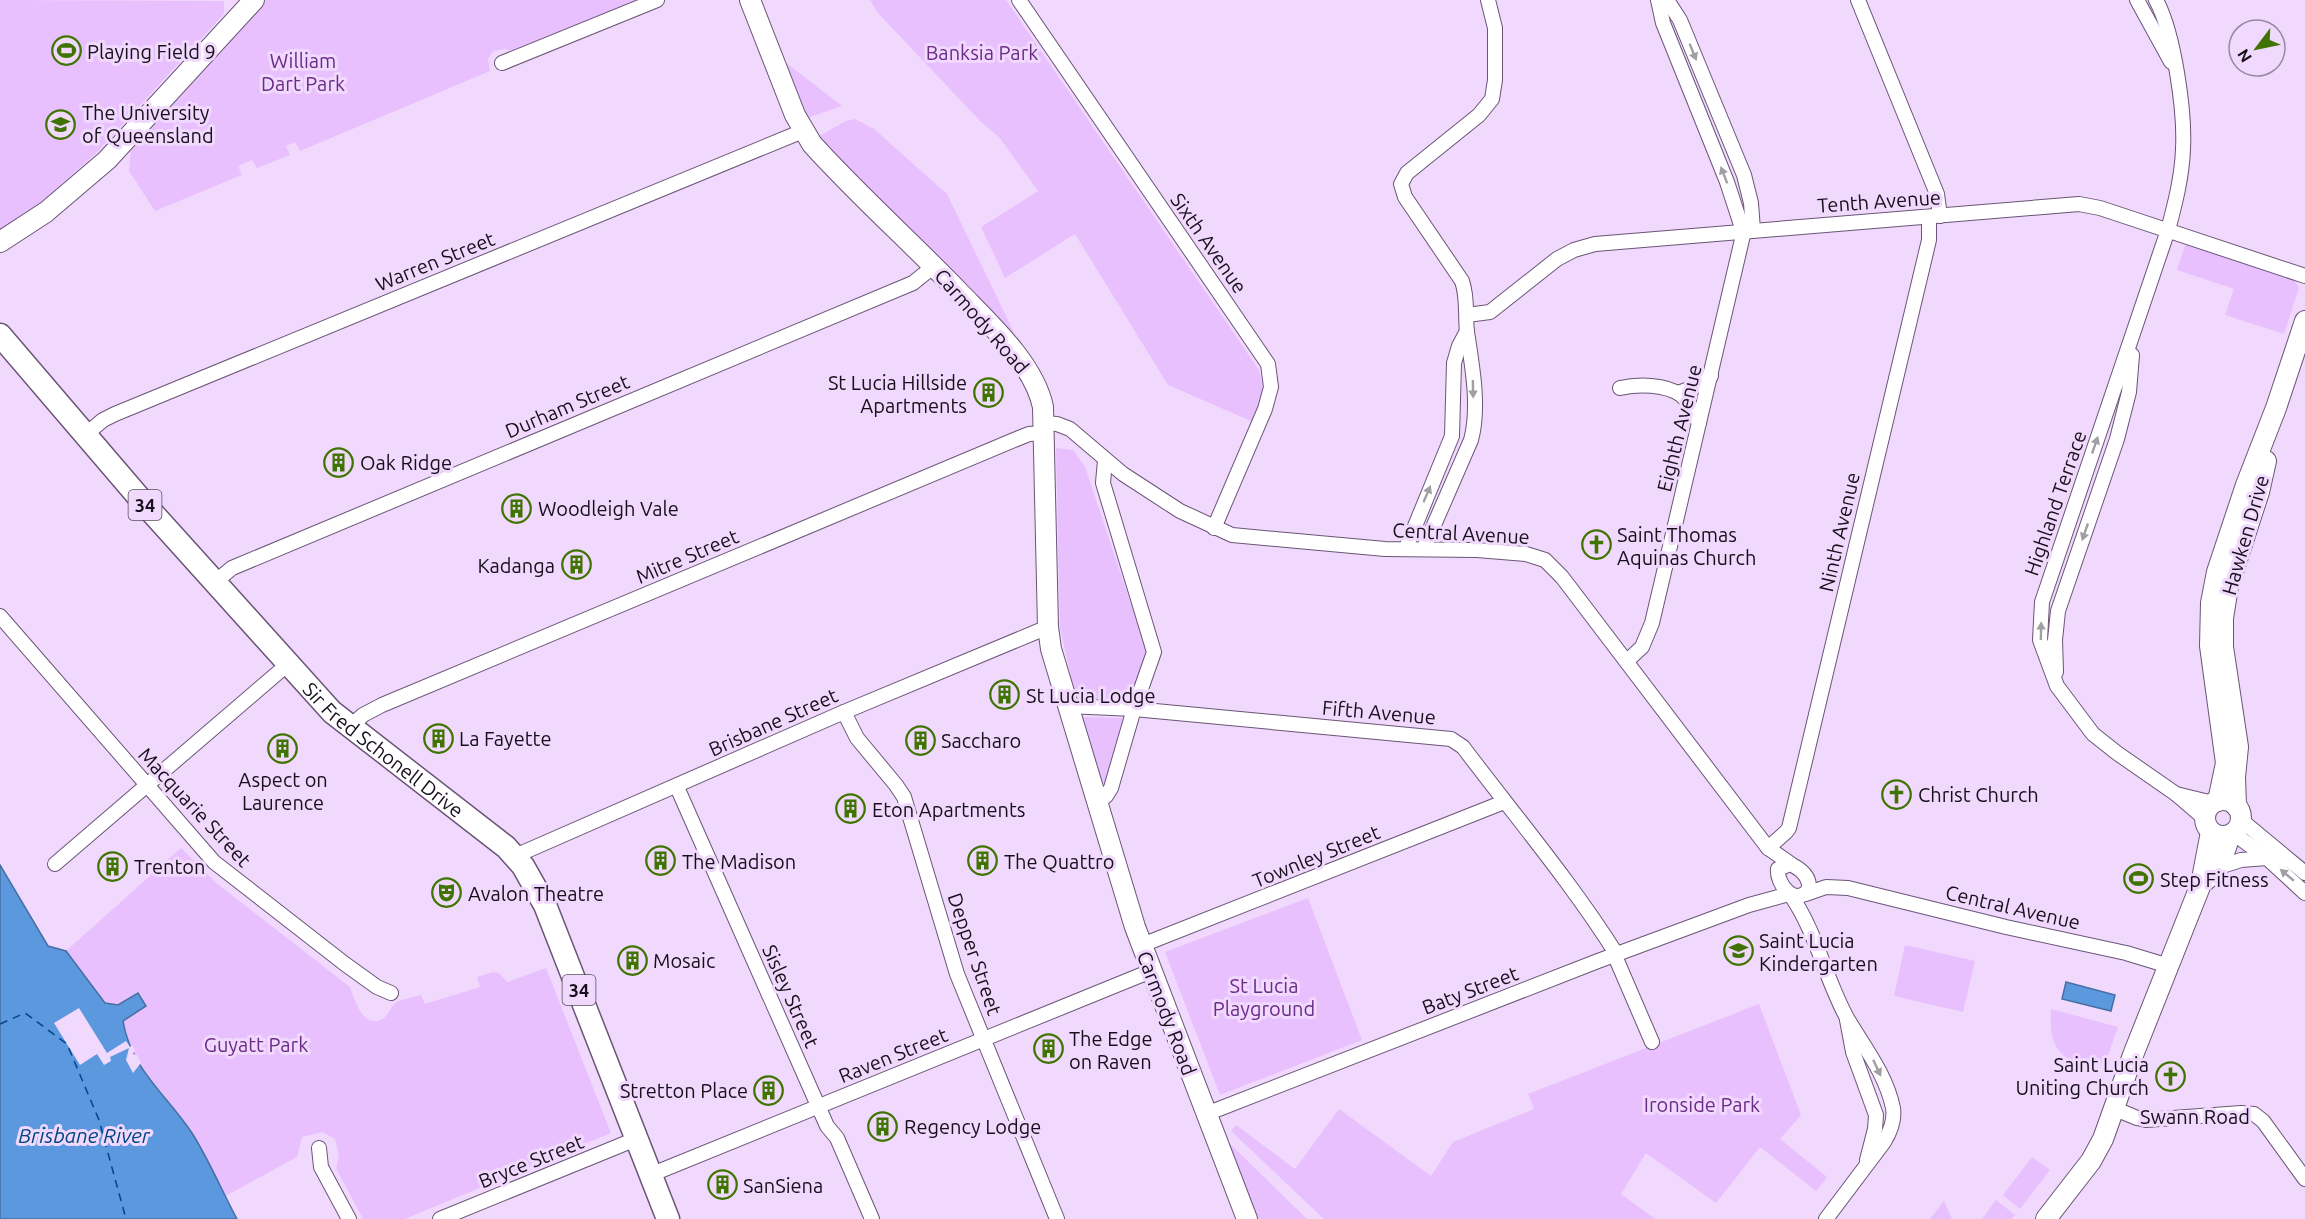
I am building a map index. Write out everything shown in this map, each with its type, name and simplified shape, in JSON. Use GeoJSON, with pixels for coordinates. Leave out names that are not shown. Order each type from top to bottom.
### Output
{"type":"FeatureCollection","features":[{"type":"Feature","properties":{"kind":"main road","name":"Sir Fred Schonell Drive"},"geometry":{"type":"LineString","coordinates":[[0,335],[85,435],[332,712],[515,856],[532,879],[545,905],[669,1219]]}},
{"type":"Feature","properties":{"kind":"street"},"geometry":{"type":"LineString","coordinates":[[0,242],[53,207],[107,160],[254,0]]}},
{"type":"Feature","properties":{"kind":"street"},"geometry":{"type":"LineString","coordinates":[[502,63],[657,0]]}},
{"type":"Feature","properties":{"kind":"street","name":"Carmody Road"},"geometry":{"type":"LineString","coordinates":[[750,0],[795,115],[804,131],[825,158],[985,318],[1031,375],[1040,394],[1044,428],[1048,627],[1051,649],[1096,803],[1142,945],[1247,1219]]}},
{"type":"Feature","properties":{"kind":"street","name":"Sixth Avenue"},"geometry":{"type":"LineString","coordinates":[[1019,0],[1268,364],[1271,387],[1265,409],[1214,528]]}},
{"type":"Feature","properties":{"kind":"street"},"geometry":{"type":"LineString","coordinates":[[1424,548],[1473,433],[1473,369],[1467,331],[1467,297],[1462,281],[1405,197],[1401,184],[1411,170],[1479,115],[1492,99],[1495,80],[1495,28],[1488,0]]}},
{"type":"Feature","properties":{"kind":"street"},"geometry":{"type":"LineString","coordinates":[[1658,0],[1663,23],[1747,230]]}},
{"type":"Feature","properties":{"kind":"street","name":"Eighth Avenue"},"geometry":{"type":"LineString","coordinates":[[1627,661],[1642,647],[1652,623],[1747,230],[1751,203],[1744,175],[1680,20],[1667,0]]}},
{"type":"Feature","properties":{"kind":"street","name":"Ninth Avenue"},"geometry":{"type":"LineString","coordinates":[[1768,848],[1788,829],[1935,216],[1936,194],[1858,0]]}},
{"type":"Feature","properties":{"kind":"street","name":"Highland Terrace"},"geometry":{"type":"LineString","coordinates":[[2137,0],[2175,69]]}},
{"type":"Feature","properties":{"kind":"street","name":"Highland Terrace"},"geometry":{"type":"LineString","coordinates":[[2156,0],[2168,29],[2175,69],[2183,148],[2178,187],[2168,230],[2042,602],[2040,640],[2057,687],[2093,734],[2176,794],[2223,819],[2305,873]]}},
{"type":"Feature","properties":{"kind":"street","name":"Warren Street"},"geometry":{"type":"LineString","coordinates":[[85,435],[103,420],[115,414],[804,131]]}},
{"type":"Feature","properties":{"kind":"street","name":"Tenth Avenue"},"geometry":{"type":"LineString","coordinates":[[1467,315],[1490,312],[1551,263],[1580,248],[1601,243],[2088,205],[2305,276]]}},
{"type":"Feature","properties":{"kind":"street","name":"Durham Street"},"geometry":{"type":"LineString","coordinates":[[215,582],[232,568],[913,283],[934,266]]}},
{"type":"Feature","properties":{"kind":"street","name":"Hawken Drive"},"geometry":{"type":"LineString","coordinates":[[2201,884],[2216,868],[2227,847],[2223,819],[2226,763],[2210,646],[2211,603],[2217,572],[2242,496],[2276,408],[2305,321]]}},
{"type":"Feature","properties":{"kind":"street"},"geometry":{"type":"LineString","coordinates":[[1406,548],[1452,436],[1454,363],[1467,331]]}},
{"type":"Feature","properties":{"kind":"street"},"geometry":{"type":"LineString","coordinates":[[1678,393],[1694,387],[1711,376]]}},
{"type":"Feature","properties":{"kind":"street"},"geometry":{"type":"LineString","coordinates":[[1620,388],[1643,384],[1678,393],[1689,404],[1699,423]]}},
{"type":"Feature","properties":{"kind":"street","name":"Central Avenue"},"geometry":{"type":"LineString","coordinates":[[1044,428],[1057,424],[1070,429],[1105,460],[1180,511],[1232,534],[1385,549],[1487,550],[1531,554],[1542,558],[1562,577],[1768,848],[1778,875],[1789,894],[1799,896],[1826,887],[1848,888],[2006,927],[2126,953],[2169,966]]}},
{"type":"Feature","properties":{"kind":"street","name":"Mitre Street"},"geometry":{"type":"LineString","coordinates":[[350,727],[363,715],[382,705],[1044,428]]}},
{"type":"Feature","properties":{"kind":"street"},"geometry":{"type":"LineString","coordinates":[[1096,803],[1108,794],[1111,788],[1134,709],[1154,652],[1103,483],[1105,460]]}},
{"type":"Feature","properties":{"kind":"street","name":"Macquarie Street"},"geometry":{"type":"LineString","coordinates":[[0,616],[214,862],[345,964],[377,987],[391,993]]}},
{"type":"Feature","properties":{"kind":"street","name":"Brisbane Street"},"geometry":{"type":"LineString","coordinates":[[515,856],[844,712],[1048,627]]}},
{"type":"Feature","properties":{"kind":"street"},"geometry":{"type":"LineString","coordinates":[[55,864],[288,664]]}},
{"type":"Feature","properties":{"kind":"street","name":"Fifth Avenue"},"geometry":{"type":"LineString","coordinates":[[1067,706],[1134,709],[1451,739],[1463,747],[1593,918],[1616,956],[1652,1042]]}},
{"type":"Feature","properties":{"kind":"street","name":"Depper Street"},"geometry":{"type":"LineString","coordinates":[[844,712],[857,738],[904,797],[957,974],[1057,1219]]}},
{"type":"Feature","properties":{"kind":"street","name":"Sisley Street"},"geometry":{"type":"LineString","coordinates":[[677,787],[827,1126],[837,1138],[872,1219]]}},
{"type":"Feature","properties":{"kind":"street","name":"Townley Street"},"geometry":{"type":"LineString","coordinates":[[1142,945],[1504,802]]}},
{"type":"Feature","properties":{"kind":"street","name":"Highland Terrace"},"geometry":{"type":"LineString","coordinates":[[2223,819],[2305,893]]}},
{"type":"Feature","properties":{"kind":"street","name":"Hawken Drive"},"geometry":{"type":"LineString","coordinates":[[2113,1108],[2201,884],[2223,819]]}},
{"type":"Feature","properties":{"kind":"street","name":"Central Avenue"},"geometry":{"type":"LineString","coordinates":[[1768,848],[1811,878],[1833,880],[1848,888]]}},
{"type":"Feature","properties":{"kind":"street"},"geometry":{"type":"LineString","coordinates":[[2216,868],[2241,860],[2267,858]]}},
{"type":"Feature","properties":{"kind":"street"},"geometry":{"type":"LineString","coordinates":[[1778,875],[1780,867],[1791,864]]}},
{"type":"Feature","properties":{"kind":"street"},"geometry":{"type":"LineString","coordinates":[[1804,874],[1809,885],[1805,894],[1811,931]]}},
{"type":"Feature","properties":{"kind":"street","name":"Baty Street"},"geometry":{"type":"LineString","coordinates":[[1749,905],[1770,891],[1778,875]]}},
{"type":"Feature","properties":{"kind":"street"},"geometry":{"type":"LineString","coordinates":[[1789,894],[1802,912],[1811,931],[1847,1017],[1877,1067],[1893,1113],[1887,1137],[1826,1219]]}},
{"type":"Feature","properties":{"kind":"street","name":"Baty Street"},"geometry":{"type":"LineString","coordinates":[[1206,1114],[1749,905],[1789,894]]}},
{"type":"Feature","properties":{"kind":"street","name":"Raven Street"},"geometry":{"type":"LineString","coordinates":[[651,1175],[1151,971]]}},
{"type":"Feature","properties":{"kind":"street","name":"Swann Road"},"geometry":{"type":"LineString","coordinates":[[2046,1219],[2098,1150],[2113,1108],[2146,1120],[2254,1114],[2266,1125],[2305,1179]]}},
{"type":"Feature","properties":{"kind":"street","name":"Bryce Street"},"geometry":{"type":"LineString","coordinates":[[440,1219],[636,1139]]}},
{"type":"Feature","properties":{"kind":"street"},"geometry":{"type":"LineString","coordinates":[[319,1148],[321,1167],[348,1219]]}},
{"type":"Feature","properties":{"kind":"green space","name":"The University of Queensland"},"geometry":{"type":"Polygon","coordinates":[[[0,0],[224,1],[224,14],[98,151],[30,213],[0,232],[0,0]]]}},
{"type":"Feature","properties":{"kind":"green space","name":"William Dart Park"},"geometry":{"type":"Polygon","coordinates":[[[266,0],[642,0],[514,52],[506,49],[493,51],[488,59],[490,71],[300,151],[295,142],[286,146],[290,155],[257,168],[252,160],[238,166],[242,175],[155,211],[129,171],[131,147],[266,0]]]}},
{"type":"Feature","properties":{"kind":"green space","name":"Banksia Park"},"geometry":{"type":"Polygon","coordinates":[[[870,0],[1006,0],[1259,370],[1264,393],[1251,421],[1168,385],[1075,234],[1005,278],[981,227],[1038,191],[999,137],[981,122],[877,12],[870,0]]]}},
{"type":"Feature","properties":{"kind":"green space"},"geometry":{"type":"Polygon","coordinates":[[[781,59],[842,106],[807,118],[781,59]]]}},
{"type":"Feature","properties":{"kind":"green space"},"geometry":{"type":"Polygon","coordinates":[[[855,119],[874,129],[947,194],[1023,351],[819,136],[846,121],[855,119]]]}},
{"type":"Feature","properties":{"kind":"green space"},"geometry":{"type":"Polygon","coordinates":[[[2186,243],[2294,280],[2299,288],[2284,334],[2225,315],[2234,289],[2177,270],[2186,243]]]}},
{"type":"Feature","properties":{"kind":"green space"},"geometry":{"type":"Polygon","coordinates":[[[1056,448],[1073,450],[1085,467],[1147,652],[1128,703],[1080,698],[1073,686],[1060,627],[1056,448]]]}},
{"type":"Feature","properties":{"kind":"green space"},"geometry":{"type":"Polygon","coordinates":[[[1082,717],[1123,718],[1105,784],[1098,775],[1082,717]]]}},
{"type":"Feature","properties":{"kind":"green space","name":"Guyatt Park"},"geometry":{"type":"Polygon","coordinates":[[[181,848],[215,882],[350,987],[362,1014],[372,1021],[386,1016],[394,1004],[404,999],[421,995],[425,1004],[480,987],[477,977],[493,972],[499,973],[507,982],[546,968],[611,1133],[405,1219],[363,1219],[336,1168],[339,1155],[335,1139],[322,1132],[302,1137],[297,1157],[224,1197],[193,1136],[164,1095],[146,1076],[126,1041],[123,1021],[139,993],[117,1005],[105,1003],[66,951],[181,848]]]}},
{"type":"Feature","properties":{"kind":"green space","name":"St Lucia Playground"},"geometry":{"type":"Polygon","coordinates":[[[1308,898],[1362,1040],[1220,1095],[1165,952],[1308,898]]]}},
{"type":"Feature","properties":{"kind":"green space"},"geometry":{"type":"Polygon","coordinates":[[[1905,945],[1975,961],[1963,1012],[1894,996],[1905,945]]]}},
{"type":"Feature","properties":{"kind":"green space","name":"Ironside Park"},"geometry":{"type":"Polygon","coordinates":[[[1759,1004],[1801,1115],[1780,1139],[1827,1177],[1816,1191],[1760,1147],[1716,1203],[1646,1153],[1621,1194],[1655,1219],[1324,1219],[1231,1131],[1236,1125],[1295,1169],[1339,1109],[1431,1176],[1453,1142],[1534,1109],[1528,1094],[1759,1004]]]}},
{"type":"Feature","properties":{"kind":"green space"},"geometry":{"type":"Polygon","coordinates":[[[2051,1009],[2118,1027],[2105,1064],[2067,1058],[2061,1053],[2052,1036],[2051,1009]]]}},
{"type":"Feature","properties":{"kind":"green space"},"geometry":{"type":"Polygon","coordinates":[[[1225,1139],[1307,1219],[1256,1219],[1225,1139]]]}},
{"type":"Feature","properties":{"kind":"green space"},"geometry":{"type":"Polygon","coordinates":[[[2032,1157],[2050,1170],[2020,1209],[2003,1195],[2032,1157]]]}},
{"type":"Feature","properties":{"kind":"green space"},"geometry":{"type":"Polygon","coordinates":[[[1996,1200],[2015,1215],[2011,1219],[1982,1219],[1996,1200]]]}},
{"type":"Feature","properties":{"kind":"green space"},"geometry":{"type":"Polygon","coordinates":[[[1944,1201],[1952,1219],[1930,1219],[1944,1201]]]}},
{"type":"Feature","properties":{"kind":"water","name":"Brisbane River"},"geometry":{"type":"Polygon","coordinates":[[[0,865],[48,946],[66,951],[105,1003],[118,1005],[138,993],[146,1006],[123,1021],[127,1038],[141,1067],[192,1133],[237,1219],[0,1219],[0,865]]]}},
{"type":"Feature","properties":{"kind":"water"},"geometry":{"type":"Polygon","coordinates":[[[2066,982],[2115,995],[2111,1011],[2062,999],[2066,982]]]}},
{"type":"Feature","properties":{"kind":"pier"},"geometry":{"type":"Polygon","coordinates":[[[79,1008],[107,1053],[126,1041],[130,1047],[132,1045],[135,1050],[133,1054],[137,1055],[141,1063],[133,1073],[126,1060],[129,1048],[110,1057],[111,1061],[104,1065],[97,1054],[80,1065],[54,1023],[79,1008]]]}},
{"type":"Feature","properties":{"kind":"ferry route"},"geometry":{"type":"LineString","coordinates":[[0,1024],[25,1013],[67,1044],[99,1120],[126,1219]]}},
{"type":"Feature","properties":{"kind":"place","name":"Playing Field 9"},"geometry":{"type":"Point","coordinates":[66,51]}},
{"type":"Feature","properties":{"kind":"place","name":"The University of Queensland"},"geometry":{"type":"Point","coordinates":[61,124]}},
{"type":"Feature","properties":{"kind":"place","name":"St Lucia Hillside Apartments"},"geometry":{"type":"Point","coordinates":[988,393]}},
{"type":"Feature","properties":{"kind":"place","name":"Oak Ridge"},"geometry":{"type":"Point","coordinates":[339,462]}},
{"type":"Feature","properties":{"kind":"place","name":"Woodleigh Vale"},"geometry":{"type":"Point","coordinates":[517,508]}},
{"type":"Feature","properties":{"kind":"place","name":"Saint Thomas Aquinas Church"},"geometry":{"type":"Point","coordinates":[1596,545]}},
{"type":"Feature","properties":{"kind":"place","name":"Kadanga"},"geometry":{"type":"Point","coordinates":[576,565]}},
{"type":"Feature","properties":{"kind":"place","name":"St Lucia Lodge"},"geometry":{"type":"Point","coordinates":[1005,695]}},
{"type":"Feature","properties":{"kind":"place","name":"La Fayette"},"geometry":{"type":"Point","coordinates":[438,738]}},
{"type":"Feature","properties":{"kind":"place","name":"Saccharo"},"geometry":{"type":"Point","coordinates":[920,740]}},
{"type":"Feature","properties":{"kind":"place","name":"Aspect on Laurence"},"geometry":{"type":"Point","coordinates":[283,748]}},
{"type":"Feature","properties":{"kind":"place","name":"Christ Church"},"geometry":{"type":"Point","coordinates":[1897,794]}},
{"type":"Feature","properties":{"kind":"place","name":"Eton Apartments"},"geometry":{"type":"Point","coordinates":[851,809]}},
{"type":"Feature","properties":{"kind":"place","name":"The Madison"},"geometry":{"type":"Point","coordinates":[661,861]}},
{"type":"Feature","properties":{"kind":"place","name":"The Quattro"},"geometry":{"type":"Point","coordinates":[983,861]}},
{"type":"Feature","properties":{"kind":"place","name":"Trenton"},"geometry":{"type":"Point","coordinates":[113,866]}},
{"type":"Feature","properties":{"kind":"place","name":"Step Fitness"},"geometry":{"type":"Point","coordinates":[2139,879]}},
{"type":"Feature","properties":{"kind":"place","name":"Avalon Theatre"},"geometry":{"type":"Point","coordinates":[447,893]}},
{"type":"Feature","properties":{"kind":"place","name":"Saint Lucia Kindergarten"},"geometry":{"type":"Point","coordinates":[1738,951]}},
{"type":"Feature","properties":{"kind":"place","name":"Mosaic"},"geometry":{"type":"Point","coordinates":[632,960]}},
{"type":"Feature","properties":{"kind":"place","name":"The Edge on Raven"},"geometry":{"type":"Point","coordinates":[1048,1049]}},
{"type":"Feature","properties":{"kind":"place","name":"Saint Lucia Uniting Church"},"geometry":{"type":"Point","coordinates":[2170,1076]}},
{"type":"Feature","properties":{"kind":"place","name":"Stretton Place"},"geometry":{"type":"Point","coordinates":[769,1090]}},
{"type":"Feature","properties":{"kind":"place","name":"Regency Lodge"},"geometry":{"type":"Point","coordinates":[883,1126]}},
{"type":"Feature","properties":{"kind":"place","name":"SanSiena"},"geometry":{"type":"Point","coordinates":[722,1185]}}]}
